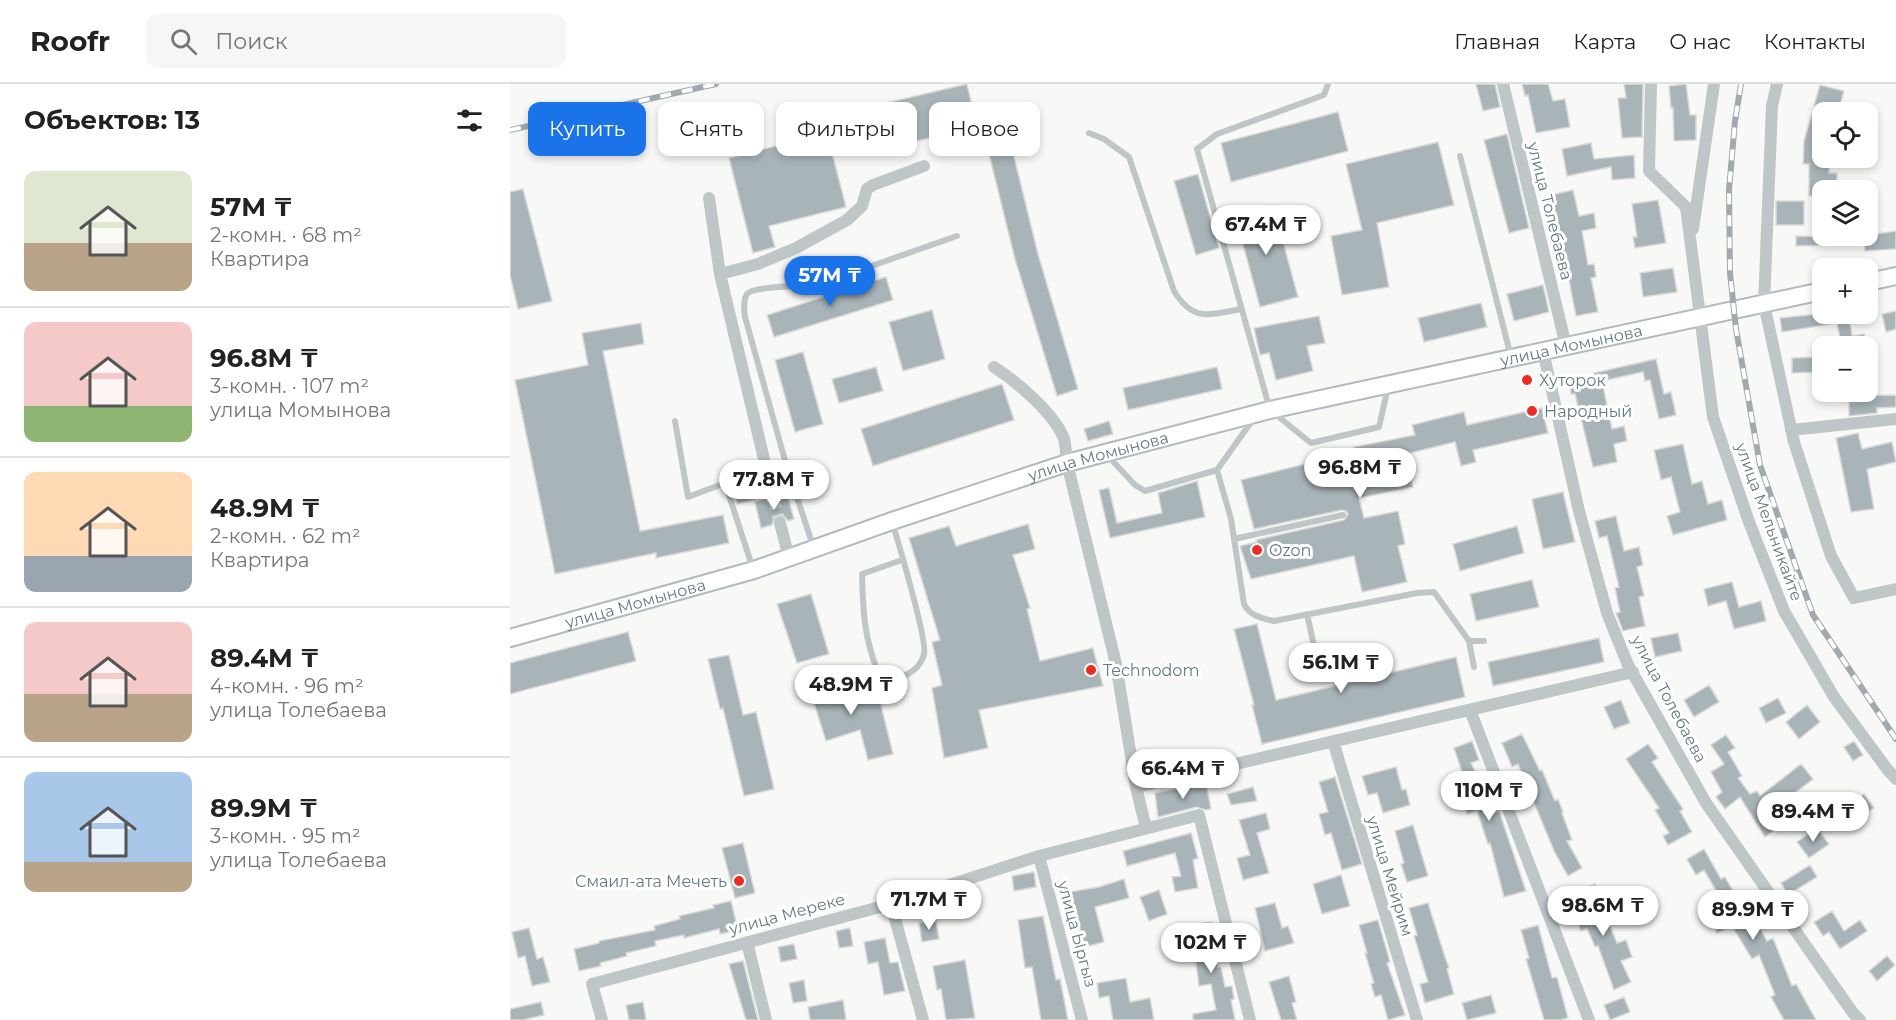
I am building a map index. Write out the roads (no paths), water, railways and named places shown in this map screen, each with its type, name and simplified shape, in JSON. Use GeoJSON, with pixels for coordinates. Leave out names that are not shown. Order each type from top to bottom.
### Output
{"type":"FeatureCollection","features":[{"type":"Feature","properties":{"kind":"main road"},"geometry":{"type":"LineString","coordinates":[[1878,280],[1896,276]]}},
{"type":"Feature","properties":{"kind":"main road","name":"улица Момынова"},"geometry":{"type":"LineString","coordinates":[[510,638],[753,570],[1067,463],[1264,411],[1812,293]]}},
{"type":"Feature","properties":{"kind":"street","name":"улица Толебаева"},"geometry":{"type":"LineString","coordinates":[[1503,84],[1566,346]]}},
{"type":"Feature","properties":{"kind":"street","name":"улица Мельникайте"},"geometry":{"type":"LineString","coordinates":[[1652,84],[1649,171],[1686,207],[1713,417],[1749,522],[1784,611],[1834,697],[1896,779]]}},
{"type":"Feature","properties":{"kind":"street","name":"улица Мельникайте"},"geometry":{"type":"LineString","coordinates":[[1690,245],[1714,84]]}},
{"type":"Feature","properties":{"kind":"street"},"geometry":{"type":"LineString","coordinates":[[1777,84],[1772,106],[1764,303],[1791,430],[1831,556],[1854,598],[1896,589]]}},
{"type":"Feature","properties":{"kind":"street"},"geometry":{"type":"LineString","coordinates":[[720,274],[758,264],[796,248],[847,220],[862,206],[867,189],[873,185],[924,166]]}},
{"type":"Feature","properties":{"kind":"street"},"geometry":{"type":"LineString","coordinates":[[709,198],[720,274],[773,497]]}},
{"type":"Feature","properties":{"kind":"street","name":"улица Толебаева"},"geometry":{"type":"LineString","coordinates":[[1543,351],[1579,511],[1607,613],[1633,672],[1706,803],[1860,1020]]}},
{"type":"Feature","properties":{"kind":"street"},"geometry":{"type":"LineString","coordinates":[[994,367],[1013,379],[1056,423],[1064,439],[1067,463],[1116,664],[1136,787],[1146,828]]}},
{"type":"Feature","properties":{"kind":"street"},"geometry":{"type":"LineString","coordinates":[[1791,430],[1896,419]]}},
{"type":"Feature","properties":{"kind":"street"},"geometry":{"type":"LineString","coordinates":[[780,523],[789,558]]}},
{"type":"Feature","properties":{"kind":"street"},"geometry":{"type":"LineString","coordinates":[[1136,787],[1633,672]]}},
{"type":"Feature","properties":{"kind":"street"},"geometry":{"type":"LineString","coordinates":[[1470,710],[1589,1020]]}},
{"type":"Feature","properties":{"kind":"street","name":"улица Мейрим"},"geometry":{"type":"LineString","coordinates":[[1333,741],[1417,1020]]}},
{"type":"Feature","properties":{"kind":"street","name":"улица Мереке"},"geometry":{"type":"LineString","coordinates":[[602,1020],[592,984],[891,904],[1039,856],[1200,815],[1250,1020]]}},
{"type":"Feature","properties":{"kind":"street","name":"улица Ыргыз"},"geometry":{"type":"LineString","coordinates":[[1039,856],[1082,1020]]}},
{"type":"Feature","properties":{"kind":"street"},"geometry":{"type":"LineString","coordinates":[[891,904],[923,1020]]}},
{"type":"Feature","properties":{"kind":"street"},"geometry":{"type":"LineString","coordinates":[[747,942],[766,1020]]}},
{"type":"Feature","properties":{"kind":"lane"},"geometry":{"type":"LineString","coordinates":[[1328,84],[1324,95],[1217,134],[1197,149],[1241,309],[1264,411],[1311,443],[1379,427],[1388,384]]}},
{"type":"Feature","properties":{"kind":"lane"},"geometry":{"type":"LineString","coordinates":[[1089,133],[1104,139],[1129,157],[1174,291],[1183,306],[1195,314],[1241,309]]}},
{"type":"Feature","properties":{"kind":"lane"},"geometry":{"type":"LineString","coordinates":[[1460,156],[1511,358]]}},
{"type":"Feature","properties":{"kind":"lane"},"geometry":{"type":"LineString","coordinates":[[814,549],[786,465],[745,317],[746,295],[752,290],[761,288],[797,288],[817,285],[957,236]]}},
{"type":"Feature","properties":{"kind":"lane"},"geometry":{"type":"LineString","coordinates":[[1105,453],[1135,485],[1145,491],[1217,470],[1264,411]]}},
{"type":"Feature","properties":{"kind":"lane"},"geometry":{"type":"LineString","coordinates":[[675,421],[688,497],[725,483],[753,570]]}},
{"type":"Feature","properties":{"kind":"lane"},"geometry":{"type":"LineString","coordinates":[[1217,470],[1232,519],[1244,604],[1248,611],[1257,617],[1274,621],[1417,593],[1434,592],[1469,641],[1474,667]]}},
{"type":"Feature","properties":{"kind":"lane"},"geometry":{"type":"LineString","coordinates":[[1234,539],[1343,515]]}},
{"type":"Feature","properties":{"kind":"lane"},"geometry":{"type":"LineString","coordinates":[[892,521],[902,560],[925,652],[917,669],[898,679],[878,672],[869,651],[864,626],[862,574],[902,560]]}},
{"type":"Feature","properties":{"kind":"lane"},"geometry":{"type":"LineString","coordinates":[[1307,614],[1320,669]]}},
{"type":"Feature","properties":{"kind":"lane"},"geometry":{"type":"LineString","coordinates":[[1469,641],[1484,641]]}},
{"type":"Feature","properties":{"kind":"tunnel"},"geometry":{"type":"LineString","coordinates":[[773,497],[780,523]]}},
{"type":"Feature","properties":{"kind":"railway"},"geometry":{"type":"LineString","coordinates":[[510,130],[716,84]]}},
{"type":"Feature","properties":{"kind":"railway"},"geometry":{"type":"LineString","coordinates":[[1741,84],[1729,190],[1730,273],[1736,329],[1760,465],[1813,615],[1896,739]]}},
{"type":"Feature","properties":{"kind":"place","name":"Хуторок"},"geometry":{"type":"Point","coordinates":[1527,380]}},
{"type":"Feature","properties":{"kind":"place","name":"Народный"},"geometry":{"type":"Point","coordinates":[1532,411]}},
{"type":"Feature","properties":{"kind":"place","name":"Ozon"},"geometry":{"type":"Point","coordinates":[1257,550]}},
{"type":"Feature","properties":{"kind":"place","name":"Technodom"},"geometry":{"type":"Point","coordinates":[1091,670]}},
{"type":"Feature","properties":{"kind":"place","name":"Смаил-ата Мечеть"},"geometry":{"type":"Point","coordinates":[739,881]}}]}
